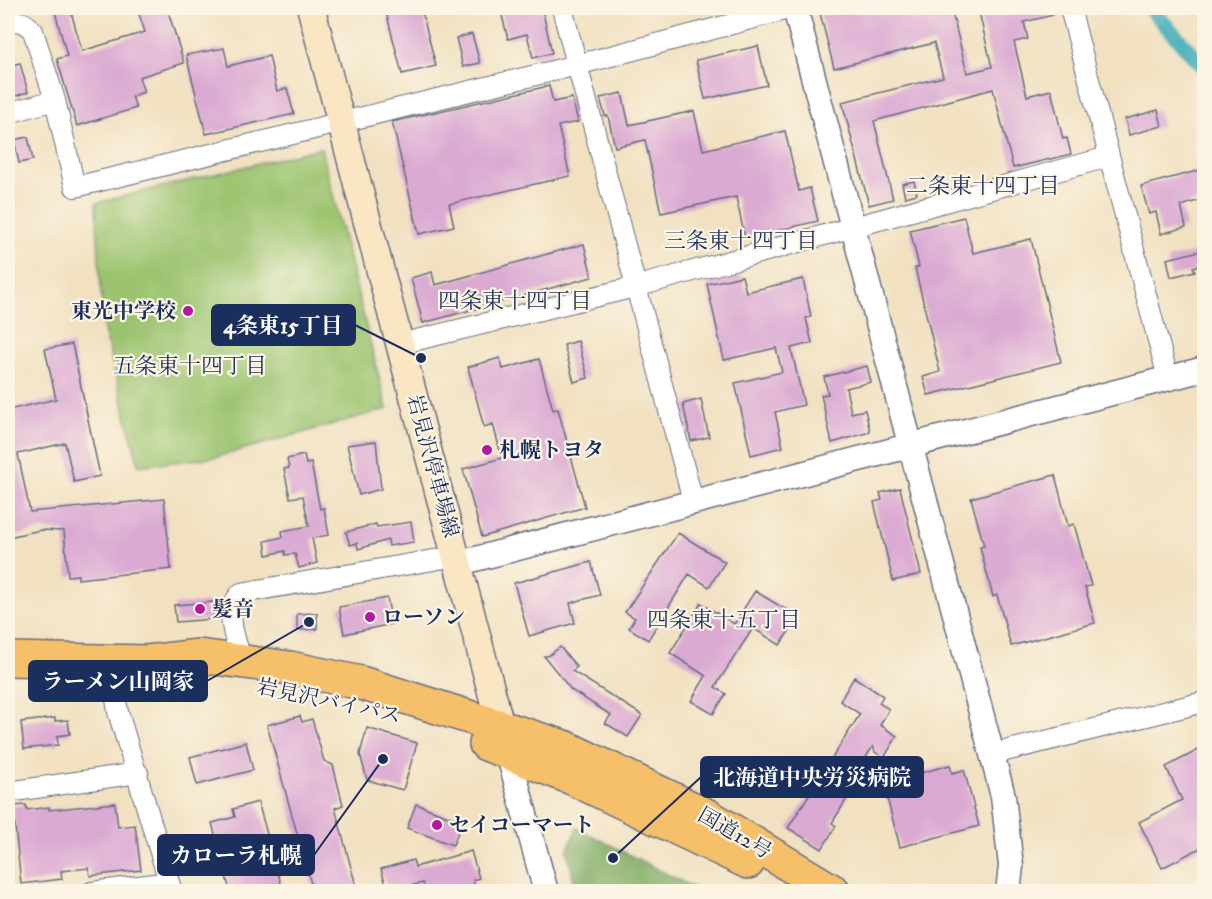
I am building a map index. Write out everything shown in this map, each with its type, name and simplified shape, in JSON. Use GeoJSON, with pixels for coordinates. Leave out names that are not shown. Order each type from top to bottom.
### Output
{"type":"FeatureCollection","features":[{"type":"Feature","properties":{"kind":"highway","name":"岩見沢バイパス"},"geometry":{"type":"LineString","coordinates":[[8,659],[147,662],[199,657],[290,668],[361,683],[504,739]]}},
{"type":"Feature","properties":{"kind":"highway","name":"岩見沢バイパス"},"geometry":{"type":"LineString","coordinates":[[147,662],[195,677],[268,686],[424,723],[504,739]]}},
{"type":"Feature","properties":{"kind":"highway","name":"国道12号"},"geometry":{"type":"LineString","coordinates":[[504,739],[572,778],[812,891]]}},
{"type":"Feature","properties":{"kind":"highway","name":"国道12号"},"geometry":{"type":"LineString","coordinates":[[504,739],[567,748],[708,816],[834,891]]}},
{"type":"Feature","properties":{"kind":"main road","name":"岩見沢停車場線"},"geometry":{"type":"LineString","coordinates":[[311,8],[504,739]]}},
{"type":"Feature","properties":{"kind":"street"},"geometry":{"type":"LineString","coordinates":[[562,8],[693,501]]}},
{"type":"Feature","properties":{"kind":"street"},"geometry":{"type":"LineString","coordinates":[[8,22],[16,21],[27,24],[33,31],[55,100],[75,187],[342,123],[793,8],[993,754],[1010,835],[1011,866],[1008,891]]}},
{"type":"Feature","properties":{"kind":"street"},"geometry":{"type":"LineString","coordinates":[[1070,8],[1168,378]]}},
{"type":"Feature","properties":{"kind":"street"},"geometry":{"type":"LineString","coordinates":[[8,113],[55,100]]}},
{"type":"Feature","properties":{"kind":"street"},"geometry":{"type":"LineString","coordinates":[[400,344],[635,287],[1108,157]]}},
{"type":"Feature","properties":{"kind":"street"},"geometry":{"type":"LineString","coordinates":[[242,661],[231,623],[232,603],[241,593],[458,559],[1204,369]]}},
{"type":"Feature","properties":{"kind":"street"},"geometry":{"type":"LineString","coordinates":[[92,891],[170,886],[118,712],[110,661]]}},
{"type":"Feature","properties":{"kind":"street"},"geometry":{"type":"LineString","coordinates":[[993,754],[1204,702]]}},
{"type":"Feature","properties":{"kind":"street"},"geometry":{"type":"LineString","coordinates":[[504,739],[546,891]]}},
{"type":"Feature","properties":{"kind":"street"},"geometry":{"type":"LineString","coordinates":[[8,792],[138,773]]}},
{"type":"Feature","properties":{"kind":"green space"},"geometry":{"type":"Polygon","coordinates":[[[321,148],[387,409],[216,457],[139,466],[103,326],[96,203],[321,148]]]}},
{"type":"Feature","properties":{"kind":"green space"},"geometry":{"type":"Polygon","coordinates":[[[577,828],[700,891],[576,891],[567,850],[577,828]]]}},
{"type":"Feature","properties":{"kind":"building"},"geometry":{"type":"Polygon","coordinates":[[[54,8],[70,8],[82,51],[145,32],[137,8],[161,8],[163,13],[168,11],[184,63],[139,77],[144,92],[132,96],[136,108],[77,126],[57,59],[67,56],[54,8]]]}},
{"type":"Feature","properties":{"kind":"building"},"geometry":{"type":"Polygon","coordinates":[[[385,8],[421,8],[436,66],[402,74],[385,8]]]}},
{"type":"Feature","properties":{"kind":"building"},"geometry":{"type":"Polygon","coordinates":[[[500,8],[542,8],[552,53],[533,58],[527,34],[508,39],[500,8]]]}},
{"type":"Feature","properties":{"kind":"building"},"geometry":{"type":"Polygon","coordinates":[[[844,8],[951,8],[967,73],[992,67],[978,8],[1021,8],[1021,10],[1051,8],[1053,15],[1024,22],[1028,39],[1014,42],[1027,96],[1051,90],[1063,139],[1067,138],[1071,154],[1013,168],[993,89],[874,121],[893,199],[869,205],[842,102],[943,77],[934,43],[834,68],[820,13],[844,8]]]}},
{"type":"Feature","properties":{"kind":"building"},"geometry":{"type":"Polygon","coordinates":[[[472,34],[480,63],[463,67],[456,38],[472,34]]]}},
{"type":"Feature","properties":{"kind":"building"},"geometry":{"type":"Polygon","coordinates":[[[758,46],[767,85],[705,99],[696,60],[758,46]]]}},
{"type":"Feature","properties":{"kind":"building"},"geometry":{"type":"Polygon","coordinates":[[[224,48],[228,66],[269,56],[277,91],[287,88],[294,114],[206,134],[186,55],[224,48]]]}},
{"type":"Feature","properties":{"kind":"building"},"geometry":{"type":"Polygon","coordinates":[[[20,63],[28,92],[13,97],[8,66],[20,63]]]}},
{"type":"Feature","properties":{"kind":"building"},"geometry":{"type":"Polygon","coordinates":[[[549,86],[553,102],[572,98],[578,122],[558,126],[570,176],[449,204],[454,226],[419,234],[392,122],[549,86]]]}},
{"type":"Feature","properties":{"kind":"building"},"geometry":{"type":"Polygon","coordinates":[[[622,93],[629,125],[694,111],[703,150],[785,131],[799,191],[810,188],[818,221],[745,238],[736,197],[661,213],[645,140],[615,147],[608,116],[605,116],[600,98],[622,93]]]}},
{"type":"Feature","properties":{"kind":"building"},"geometry":{"type":"Polygon","coordinates":[[[1158,110],[1162,126],[1129,135],[1125,119],[1158,110]]]}},
{"type":"Feature","properties":{"kind":"building"},"geometry":{"type":"Polygon","coordinates":[[[28,137],[33,160],[19,163],[14,140],[28,137]]]}},
{"type":"Feature","properties":{"kind":"building"},"geometry":{"type":"Polygon","coordinates":[[[1204,169],[1204,199],[1181,206],[1186,227],[1161,234],[1156,212],[1149,214],[1141,186],[1204,169]]]}},
{"type":"Feature","properties":{"kind":"building"},"geometry":{"type":"Polygon","coordinates":[[[914,181],[917,194],[905,197],[902,184],[914,181]]]}},
{"type":"Feature","properties":{"kind":"building"},"geometry":{"type":"Polygon","coordinates":[[[964,217],[973,253],[1031,239],[1061,362],[928,395],[923,377],[940,372],[915,268],[919,267],[910,230],[964,217]]]}},
{"type":"Feature","properties":{"kind":"building"},"geometry":{"type":"Polygon","coordinates":[[[584,244],[592,277],[423,323],[411,278],[432,272],[435,285],[584,244]]]}},
{"type":"Feature","properties":{"kind":"building"},"geometry":{"type":"Polygon","coordinates":[[[1204,250],[1204,264],[1193,267],[1195,271],[1171,277],[1167,259],[1204,250]]]}},
{"type":"Feature","properties":{"kind":"building"},"geometry":{"type":"Polygon","coordinates":[[[742,276],[746,292],[803,279],[811,317],[806,318],[812,343],[791,348],[804,405],[775,412],[783,447],[751,455],[735,383],[782,372],[776,348],[724,360],[707,284],[742,276]]]}},
{"type":"Feature","properties":{"kind":"building"},"geometry":{"type":"Polygon","coordinates":[[[578,341],[588,378],[574,382],[564,345],[578,341]]]}},
{"type":"Feature","properties":{"kind":"building"},"geometry":{"type":"Polygon","coordinates":[[[72,344],[100,476],[74,482],[65,443],[18,454],[30,512],[164,499],[171,569],[78,579],[78,575],[68,576],[64,531],[41,530],[8,537],[8,410],[56,399],[45,349],[72,344]]]}},
{"type":"Feature","properties":{"kind":"building"},"geometry":{"type":"Polygon","coordinates":[[[500,358],[503,369],[539,359],[553,410],[558,409],[585,507],[482,537],[463,469],[502,458],[493,424],[484,427],[468,367],[500,358]]]}},
{"type":"Feature","properties":{"kind":"building"},"geometry":{"type":"Polygon","coordinates":[[[867,366],[871,382],[846,388],[851,413],[865,410],[870,432],[832,443],[821,395],[828,394],[824,377],[867,366]]]}},
{"type":"Feature","properties":{"kind":"building"},"geometry":{"type":"Polygon","coordinates":[[[701,399],[709,437],[691,441],[683,404],[701,399]]]}},
{"type":"Feature","properties":{"kind":"building"},"geometry":{"type":"Polygon","coordinates":[[[376,441],[381,489],[359,495],[347,445],[376,441]]]}},
{"type":"Feature","properties":{"kind":"building"},"geometry":{"type":"Polygon","coordinates":[[[304,455],[306,464],[311,463],[320,509],[324,508],[329,535],[312,538],[317,563],[299,568],[295,554],[285,555],[285,551],[267,555],[265,541],[283,537],[282,531],[309,526],[303,496],[290,498],[284,469],[289,468],[287,459],[304,455]]]}},
{"type":"Feature","properties":{"kind":"building"},"geometry":{"type":"Polygon","coordinates":[[[1055,475],[1068,526],[1074,524],[1091,586],[1085,587],[1095,623],[1011,646],[997,595],[993,597],[980,547],[984,546],[971,498],[1055,475]]]}},
{"type":"Feature","properties":{"kind":"building"},"geometry":{"type":"Polygon","coordinates":[[[900,488],[921,574],[893,581],[874,502],[882,500],[880,493],[900,488]]]}},
{"type":"Feature","properties":{"kind":"building"},"geometry":{"type":"Polygon","coordinates":[[[411,522],[414,542],[389,546],[388,540],[358,549],[357,543],[350,545],[346,532],[376,524],[377,527],[411,522]]]}},
{"type":"Feature","properties":{"kind":"building"},"geometry":{"type":"Polygon","coordinates":[[[678,533],[725,562],[709,587],[689,574],[648,640],[629,628],[635,618],[625,612],[678,533]]]}},
{"type":"Feature","properties":{"kind":"building"},"geometry":{"type":"Polygon","coordinates":[[[591,562],[600,595],[570,603],[575,623],[529,636],[514,583],[591,562]]]}},
{"type":"Feature","properties":{"kind":"building"},"geometry":{"type":"Polygon","coordinates":[[[755,591],[798,617],[780,645],[753,628],[715,687],[726,694],[713,714],[691,701],[706,676],[670,653],[701,603],[734,624],[755,591]]]}},
{"type":"Feature","properties":{"kind":"building"},"geometry":{"type":"Polygon","coordinates":[[[387,598],[392,624],[344,634],[339,607],[387,598]]]}},
{"type":"Feature","properties":{"kind":"building"},"geometry":{"type":"Polygon","coordinates":[[[213,602],[214,619],[176,622],[174,605],[213,602]]]}},
{"type":"Feature","properties":{"kind":"building"},"geometry":{"type":"Polygon","coordinates":[[[317,613],[317,629],[297,630],[297,614],[317,613]]]}},
{"type":"Feature","properties":{"kind":"building"},"geometry":{"type":"Polygon","coordinates":[[[560,647],[577,667],[572,671],[642,715],[628,737],[605,723],[611,715],[571,690],[544,656],[548,656],[560,647]]]}},
{"type":"Feature","properties":{"kind":"building"},"geometry":{"type":"Polygon","coordinates":[[[854,677],[883,696],[879,703],[889,709],[880,725],[897,736],[884,758],[875,752],[873,746],[843,794],[851,792],[832,823],[836,826],[822,849],[788,828],[860,714],[840,701],[854,677]]]}},
{"type":"Feature","properties":{"kind":"building"},"geometry":{"type":"Polygon","coordinates":[[[300,716],[302,722],[312,719],[324,761],[333,765],[343,805],[335,808],[356,886],[336,891],[313,891],[267,725],[300,716]]]}},
{"type":"Feature","properties":{"kind":"building"},"geometry":{"type":"Polygon","coordinates":[[[55,718],[55,721],[68,720],[70,734],[57,736],[58,745],[24,749],[21,722],[55,718]]]}},
{"type":"Feature","properties":{"kind":"building"},"geometry":{"type":"Polygon","coordinates":[[[367,728],[417,743],[403,790],[367,780],[360,754],[367,728]]]}},
{"type":"Feature","properties":{"kind":"building"},"geometry":{"type":"Polygon","coordinates":[[[246,742],[253,770],[197,785],[190,757],[246,742]]]}},
{"type":"Feature","properties":{"kind":"building"},"geometry":{"type":"Polygon","coordinates":[[[1204,747],[1204,846],[1162,868],[1139,822],[1182,800],[1166,767],[1204,747]]]}},
{"type":"Feature","properties":{"kind":"building"},"geometry":{"type":"Polygon","coordinates":[[[950,765],[952,773],[964,770],[979,826],[900,847],[883,783],[950,765]]]}},
{"type":"Feature","properties":{"kind":"building"},"geometry":{"type":"Polygon","coordinates":[[[258,802],[283,891],[230,891],[212,823],[235,817],[233,809],[258,802]]]}},
{"type":"Feature","properties":{"kind":"building"},"geometry":{"type":"Polygon","coordinates":[[[115,803],[118,827],[135,825],[141,870],[90,876],[89,868],[61,871],[62,879],[21,884],[13,806],[26,805],[27,810],[49,807],[49,810],[115,803]]]}},
{"type":"Feature","properties":{"kind":"building"},"geometry":{"type":"Polygon","coordinates":[[[416,804],[462,821],[453,845],[407,828],[416,804]]]}},
{"type":"Feature","properties":{"kind":"building"},"geometry":{"type":"Polygon","coordinates":[[[471,851],[479,878],[473,880],[476,891],[425,891],[423,883],[388,891],[381,869],[413,860],[415,867],[471,851]]]}},
{"type":"Feature","properties":{"kind":"waterway"},"geometry":{"type":"LineString","coordinates":[[1150,8],[1204,67]]}},
{"type":"Feature","properties":{"kind":"place","name":"東光中学校"},"geometry":{"type":"Point","coordinates":[188,311]}},
{"type":"Feature","properties":{"kind":"place","name":"4条東15丁目"},"geometry":{"type":"Point","coordinates":[421,358]}},
{"type":"Feature","properties":{"kind":"place","name":"札幌トヨタ"},"geometry":{"type":"Point","coordinates":[487,450]}},
{"type":"Feature","properties":{"kind":"place","name":"髪音"},"geometry":{"type":"Point","coordinates":[200,609]}},
{"type":"Feature","properties":{"kind":"place","name":"ローソン"},"geometry":{"type":"Point","coordinates":[370,617]}},
{"type":"Feature","properties":{"kind":"place","name":"ラーメン山岡家"},"geometry":{"type":"Point","coordinates":[309,622]}},
{"type":"Feature","properties":{"kind":"place","name":"カローラ札幌"},"geometry":{"type":"Point","coordinates":[383,759]}},
{"type":"Feature","properties":{"kind":"place","name":"セイコーマート"},"geometry":{"type":"Point","coordinates":[437,825]}},
{"type":"Feature","properties":{"kind":"place","name":"北海道中央労災病院"},"geometry":{"type":"Point","coordinates":[613,858]}},
{"type":"Feature","properties":{"kind":"district","name":"二条東十四丁目"},"geometry":{"type":"Point","coordinates":[983,185]}},
{"type":"Feature","properties":{"kind":"district","name":"三条東十四丁目"},"geometry":{"type":"Point","coordinates":[741,240]}},
{"type":"Feature","properties":{"kind":"district","name":"四条東十四丁目"},"geometry":{"type":"Point","coordinates":[515,300]}},
{"type":"Feature","properties":{"kind":"district","name":"五条東十四丁目"},"geometry":{"type":"Point","coordinates":[190,365]}},
{"type":"Feature","properties":{"kind":"district","name":"四条東十五丁目"},"geometry":{"type":"Point","coordinates":[724,619]}}]}
